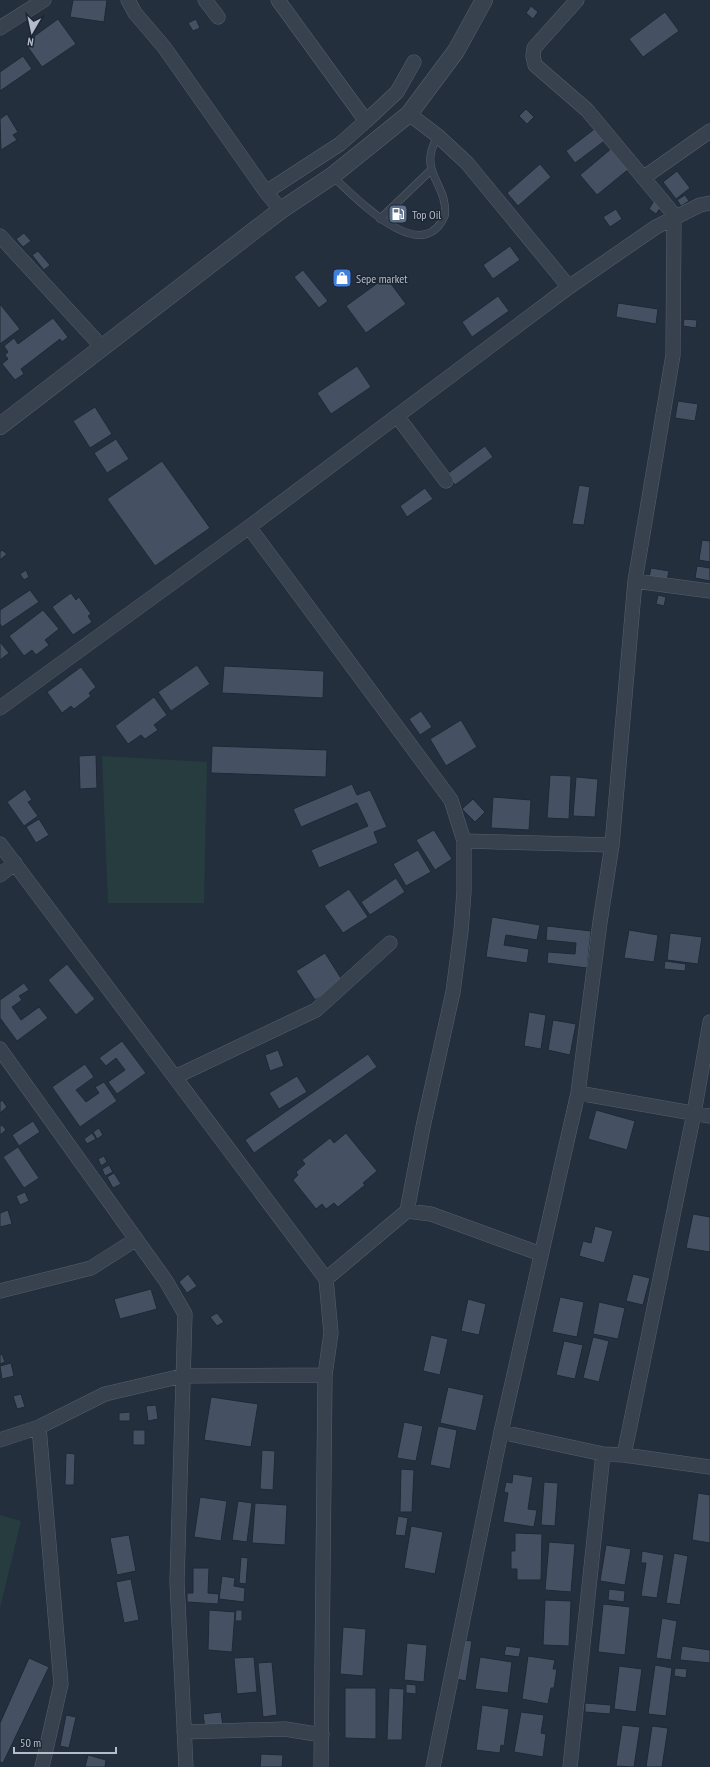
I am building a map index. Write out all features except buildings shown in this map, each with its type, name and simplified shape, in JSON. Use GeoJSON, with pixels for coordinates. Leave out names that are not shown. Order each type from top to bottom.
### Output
{"type":"FeatureCollection","features":[{"type":"Feature","properties":{"kind":"street"},"geometry":{"type":"LineString","coordinates":[[0,28],[44,0]]}},
{"type":"Feature","properties":{"kind":"street"},"geometry":{"type":"LineString","coordinates":[[128,0],[135,13],[164,47],[266,192],[281,210]]}},
{"type":"Feature","properties":{"kind":"street"},"geometry":{"type":"LineString","coordinates":[[205,0],[218,17]]}},
{"type":"Feature","properties":{"kind":"street"},"geometry":{"type":"LineString","coordinates":[[278,0],[366,121]]}},
{"type":"Feature","properties":{"kind":"street"},"geometry":{"type":"LineString","coordinates":[[0,426],[281,210],[332,176],[409,114],[456,50],[484,0]]}},
{"type":"Feature","properties":{"kind":"street"},"geometry":{"type":"LineString","coordinates":[[433,1767],[501,1432],[578,1093],[600,922],[612,845],[635,580],[674,355],[675,218],[587,110],[535,65],[533,56],[534,48],[577,0]]}},
{"type":"Feature","properties":{"kind":"street"},"geometry":{"type":"LineString","coordinates":[[266,192],[340,144],[397,92],[414,62]]}},
{"type":"Feature","properties":{"kind":"street"},"geometry":{"type":"LineString","coordinates":[[409,114],[438,136],[467,162],[569,287]]}},
{"type":"Feature","properties":{"kind":"street"},"geometry":{"type":"LineString","coordinates":[[643,178],[710,131]]}},
{"type":"Feature","properties":{"kind":"street"},"geometry":{"type":"LineString","coordinates":[[0,708],[249,527],[569,287],[656,227],[700,205],[710,203]]}},
{"type":"Feature","properties":{"kind":"street"},"geometry":{"type":"LineString","coordinates":[[0,236],[102,347]]}},
{"type":"Feature","properties":{"kind":"street"},"geometry":{"type":"LineString","coordinates":[[397,416],[446,480]]}},
{"type":"Feature","properties":{"kind":"street"},"geometry":{"type":"LineString","coordinates":[[249,527],[451,800],[464,841],[464,892],[454,992],[423,1127],[407,1211],[326,1279]]}},
{"type":"Feature","properties":{"kind":"street"},"geometry":{"type":"LineString","coordinates":[[635,580],[710,590]]}},
{"type":"Feature","properties":{"kind":"street"},"geometry":{"type":"LineString","coordinates":[[464,841],[612,845]]}},
{"type":"Feature","properties":{"kind":"street"},"geometry":{"type":"LineString","coordinates":[[0,844],[326,1279],[331,1333],[325,1376],[321,1767]]}},
{"type":"Feature","properties":{"kind":"street"},"geometry":{"type":"LineString","coordinates":[[0,875],[15,863]]}},
{"type":"Feature","properties":{"kind":"street"},"geometry":{"type":"LineString","coordinates":[[175,1077],[316,1010],[390,943]]}},
{"type":"Feature","properties":{"kind":"street"},"geometry":{"type":"LineString","coordinates":[[624,1455],[694,1113],[710,1022]]}},
{"type":"Feature","properties":{"kind":"street"},"geometry":{"type":"LineString","coordinates":[[0,1049],[135,1240],[166,1281],[185,1314],[177,1582],[186,1767]]}},
{"type":"Feature","properties":{"kind":"street"},"geometry":{"type":"LineString","coordinates":[[578,1093],[710,1116]]}},
{"type":"Feature","properties":{"kind":"street"},"geometry":{"type":"LineString","coordinates":[[407,1211],[431,1214],[541,1254]]}},
{"type":"Feature","properties":{"kind":"street"},"geometry":{"type":"LineString","coordinates":[[0,1291],[91,1268],[135,1240]]}},
{"type":"Feature","properties":{"kind":"street"},"geometry":{"type":"LineString","coordinates":[[0,1440],[39,1427],[105,1394],[182,1376],[325,1376]]}},
{"type":"Feature","properties":{"kind":"street"},"geometry":{"type":"LineString","coordinates":[[39,1427],[61,1684],[42,1767]]}},
{"type":"Feature","properties":{"kind":"street"},"geometry":{"type":"LineString","coordinates":[[501,1432],[603,1454],[624,1455],[710,1467]]}},
{"type":"Feature","properties":{"kind":"street"},"geometry":{"type":"LineString","coordinates":[[570,1767],[603,1454]]}},
{"type":"Feature","properties":{"kind":"street"},"geometry":{"type":"LineString","coordinates":[[184,1732],[285,1729],[322,1735]]}},
{"type":"Feature","properties":{"kind":"lane"},"geometry":{"type":"LineString","coordinates":[[332,176],[380,219],[394,228],[413,234],[428,234],[443,220],[445,210],[442,196],[431,170],[432,149],[438,136]]}},
{"type":"Feature","properties":{"kind":"lane"},"geometry":{"type":"LineString","coordinates":[[380,219],[431,170]]}},
{"type":"Feature","properties":{"kind":"green space"},"geometry":{"type":"Polygon","coordinates":[[[102,756],[207,762],[204,903],[108,903],[102,756]]]}},
{"type":"Feature","properties":{"kind":"green space"},"geometry":{"type":"Polygon","coordinates":[[[0,1515],[21,1521],[0,1608],[0,1515]]]}},
{"type":"Feature","properties":{"kind":"place","name":"Top Oil"},"geometry":{"type":"Point","coordinates":[398,214]}},
{"type":"Feature","properties":{"kind":"place","name":"Sepe market"},"geometry":{"type":"Point","coordinates":[342,278]}}]}
